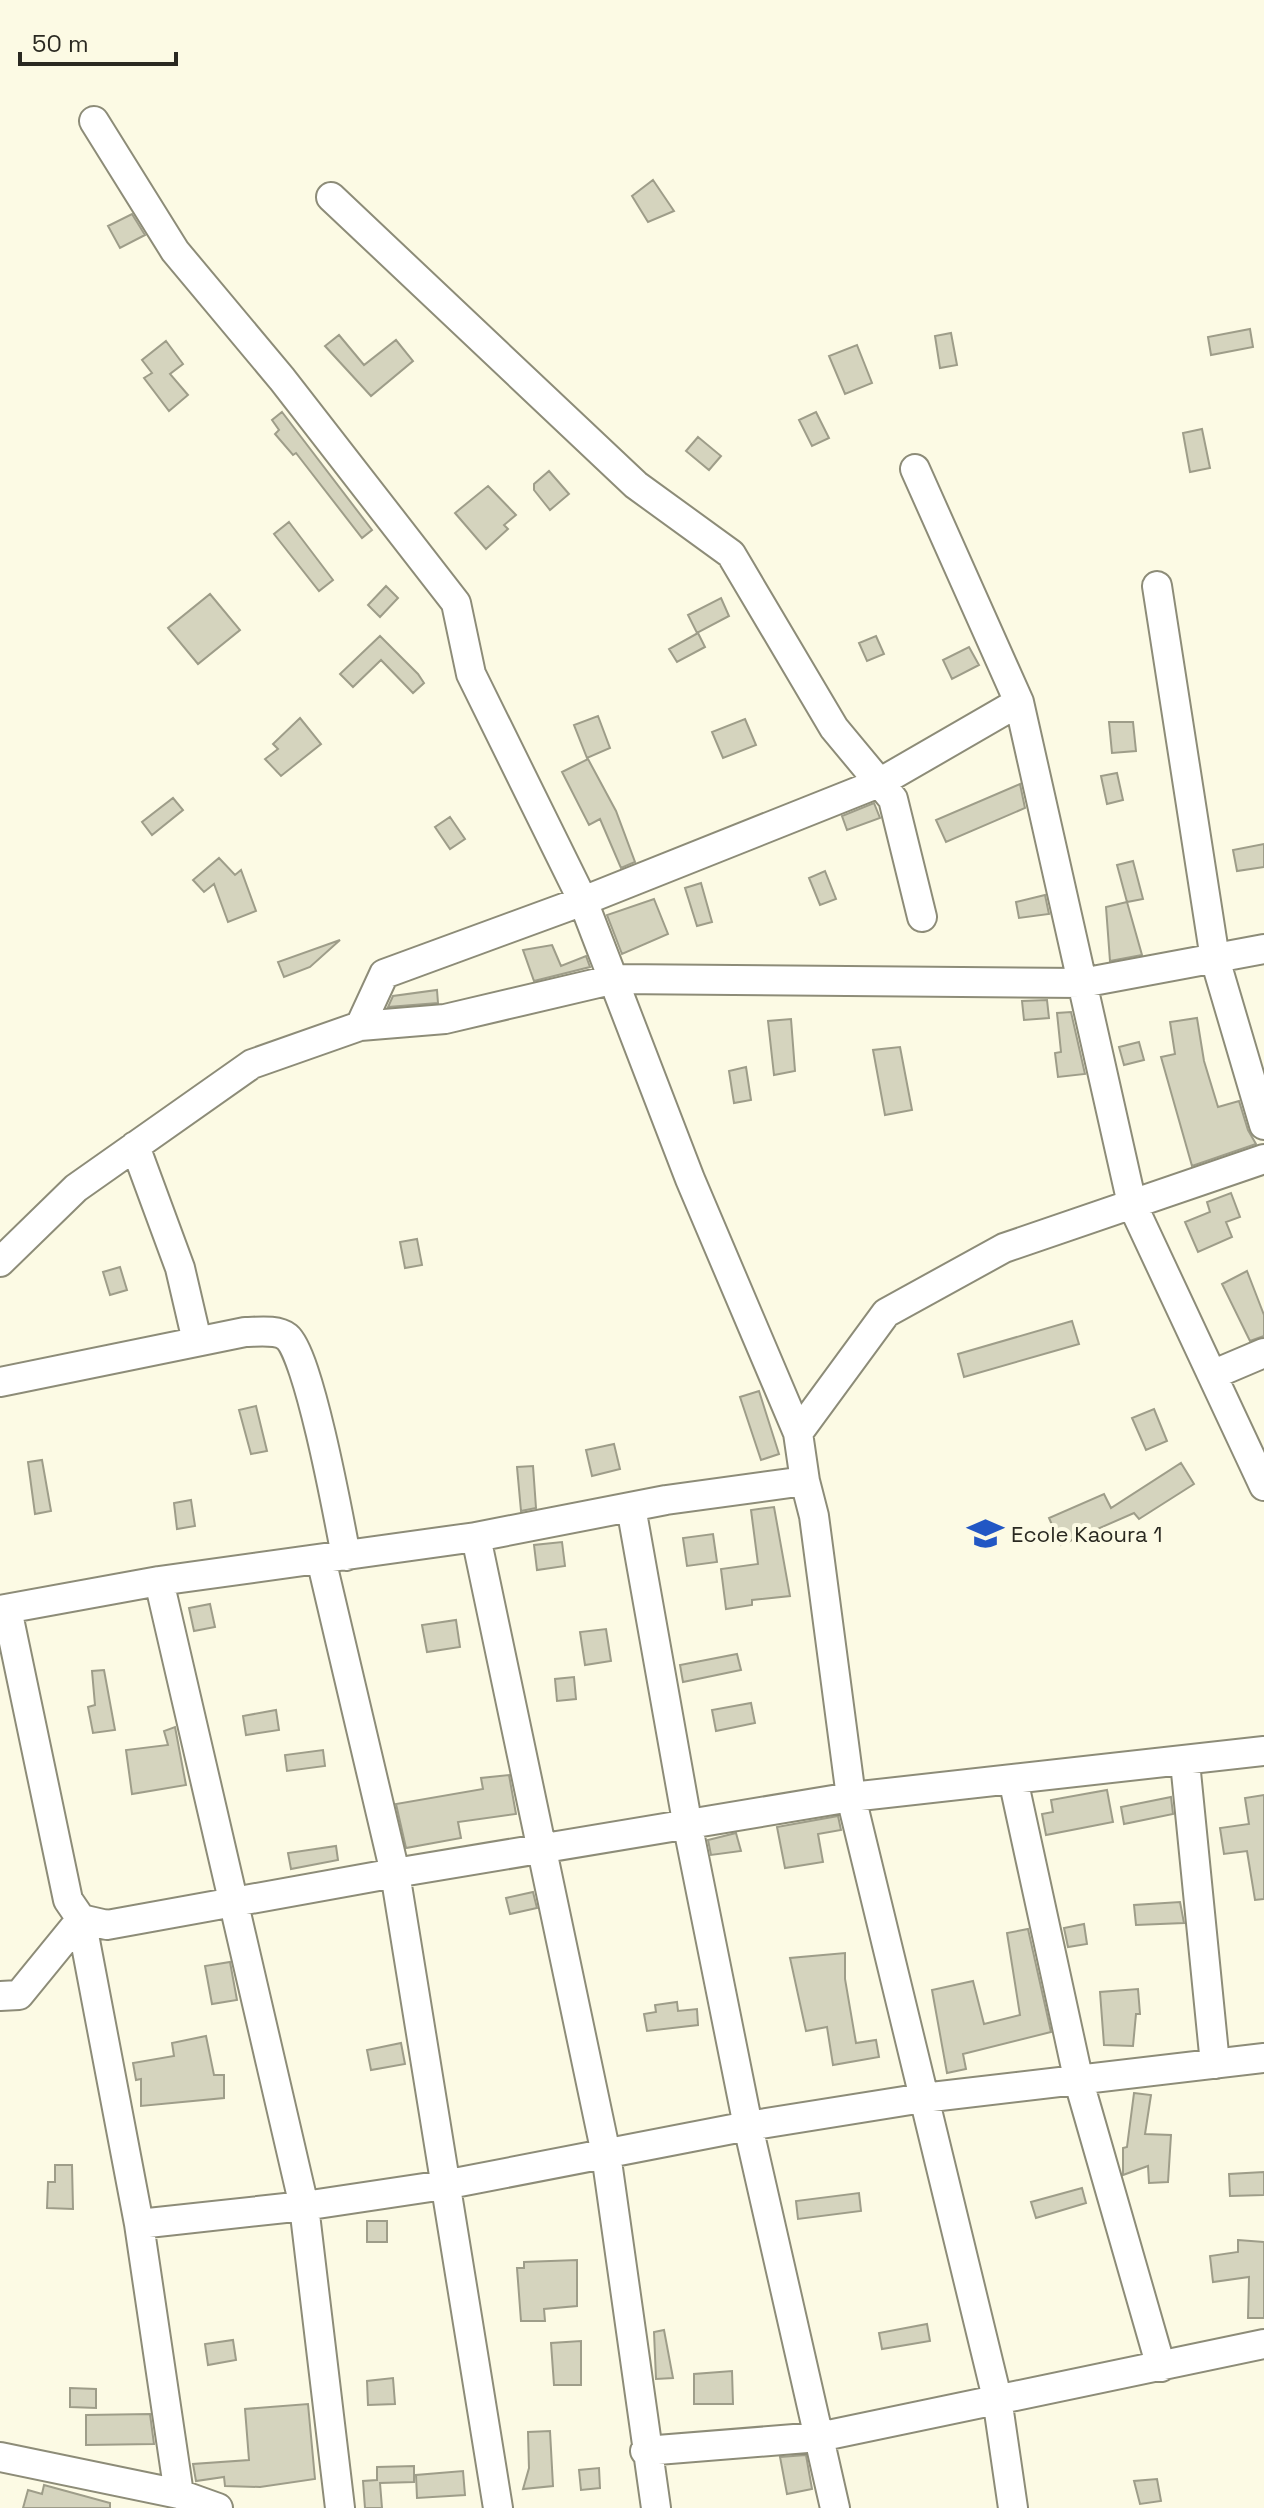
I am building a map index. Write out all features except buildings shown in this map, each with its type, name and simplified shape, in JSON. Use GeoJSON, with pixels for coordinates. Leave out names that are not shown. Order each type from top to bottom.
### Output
{"type":"FeatureCollection","features":[{"type":"Feature","properties":{"kind":"street"},"geometry":{"type":"LineString","coordinates":[[94,121],[175,251],[282,379],[456,603],[471,674],[583,901],[690,1179],[798,1433],[814,1516],[851,1797],[997,2398],[1013,2508]]}},
{"type":"Feature","properties":{"kind":"street"},"geometry":{"type":"LineString","coordinates":[[331,197],[636,485],[731,554],[834,728],[893,799],[922,917]]}},
{"type":"Feature","properties":{"kind":"street"},"geometry":{"type":"LineString","coordinates":[[915,469],[1019,702],[1068,905],[1082,983],[1132,1204],[1264,1486]]}},
{"type":"Feature","properties":{"kind":"street"},"geometry":{"type":"LineString","coordinates":[[1157,586],[1215,959],[1264,1125]]}},
{"type":"Feature","properties":{"kind":"street"},"geometry":{"type":"LineString","coordinates":[[360,1026],[384,974],[583,901],[879,783],[1019,702]]}},
{"type":"Feature","properties":{"kind":"street"},"geometry":{"type":"LineString","coordinates":[[0,1262],[76,1188],[252,1064],[360,1026],[445,1019],[615,979],[1082,983],[1264,949]]}},
{"type":"Feature","properties":{"kind":"street"},"geometry":{"type":"LineString","coordinates":[[135,1146],[180,1268],[197,1341]]}},
{"type":"Feature","properties":{"kind":"street"},"geometry":{"type":"LineString","coordinates":[[798,1433],[886,1313],[1004,1248],[1264,1159]]}},
{"type":"Feature","properties":{"kind":"street"},"geometry":{"type":"LineString","coordinates":[[0,1382],[245,1332],[280,1333],[289,1338],[315,1411],[334,1558],[395,1873],[498,2508]]}},
{"type":"Feature","properties":{"kind":"street"},"geometry":{"type":"LineString","coordinates":[[1212,1375],[1264,1353]]}},
{"type":"Feature","properties":{"kind":"street"},"geometry":{"type":"LineString","coordinates":[[179,2494],[139,2224],[81,1919],[68,1900],[4,1609],[159,1581],[476,1537],[631,1507],[805,1481]]}},
{"type":"Feature","properties":{"kind":"street"},"geometry":{"type":"LineString","coordinates":[[631,1507],[688,1827],[748,2126],[835,2508]]}},
{"type":"Feature","properties":{"kind":"street"},"geometry":{"type":"LineString","coordinates":[[476,1537],[606,2154],[645,2451],[656,2508]]}},
{"type":"Feature","properties":{"kind":"street"},"geometry":{"type":"LineString","coordinates":[[159,1581],[304,2206],[340,2508]]}},
{"type":"Feature","properties":{"kind":"street"},"geometry":{"type":"LineString","coordinates":[[81,1919],[107,1925],[395,1873],[688,1827],[851,1797],[1264,1751]]}},
{"type":"Feature","properties":{"kind":"street"},"geometry":{"type":"LineString","coordinates":[[1185,1762],[1215,2064]]}},
{"type":"Feature","properties":{"kind":"street"},"geometry":{"type":"LineString","coordinates":[[1013,1779],[1079,2082],[1161,2367]]}},
{"type":"Feature","properties":{"kind":"street"},"geometry":{"type":"LineString","coordinates":[[0,1996],[19,1995],[81,1919]]}},
{"type":"Feature","properties":{"kind":"street"},"geometry":{"type":"LineString","coordinates":[[139,2224],[304,2206],[444,2185],[748,2126],[923,2098],[1264,2058]]}},
{"type":"Feature","properties":{"kind":"street"},"geometry":{"type":"LineString","coordinates":[[645,2451],[819,2437],[1264,2344]]}},
{"type":"Feature","properties":{"kind":"street"},"geometry":{"type":"LineString","coordinates":[[0,2457],[179,2494],[218,2508]]}},
{"type":"Feature","properties":{"kind":"place","name":"Ecole Kaoura 1"},"geometry":{"type":"Point","coordinates":[985,1534]}}]}
